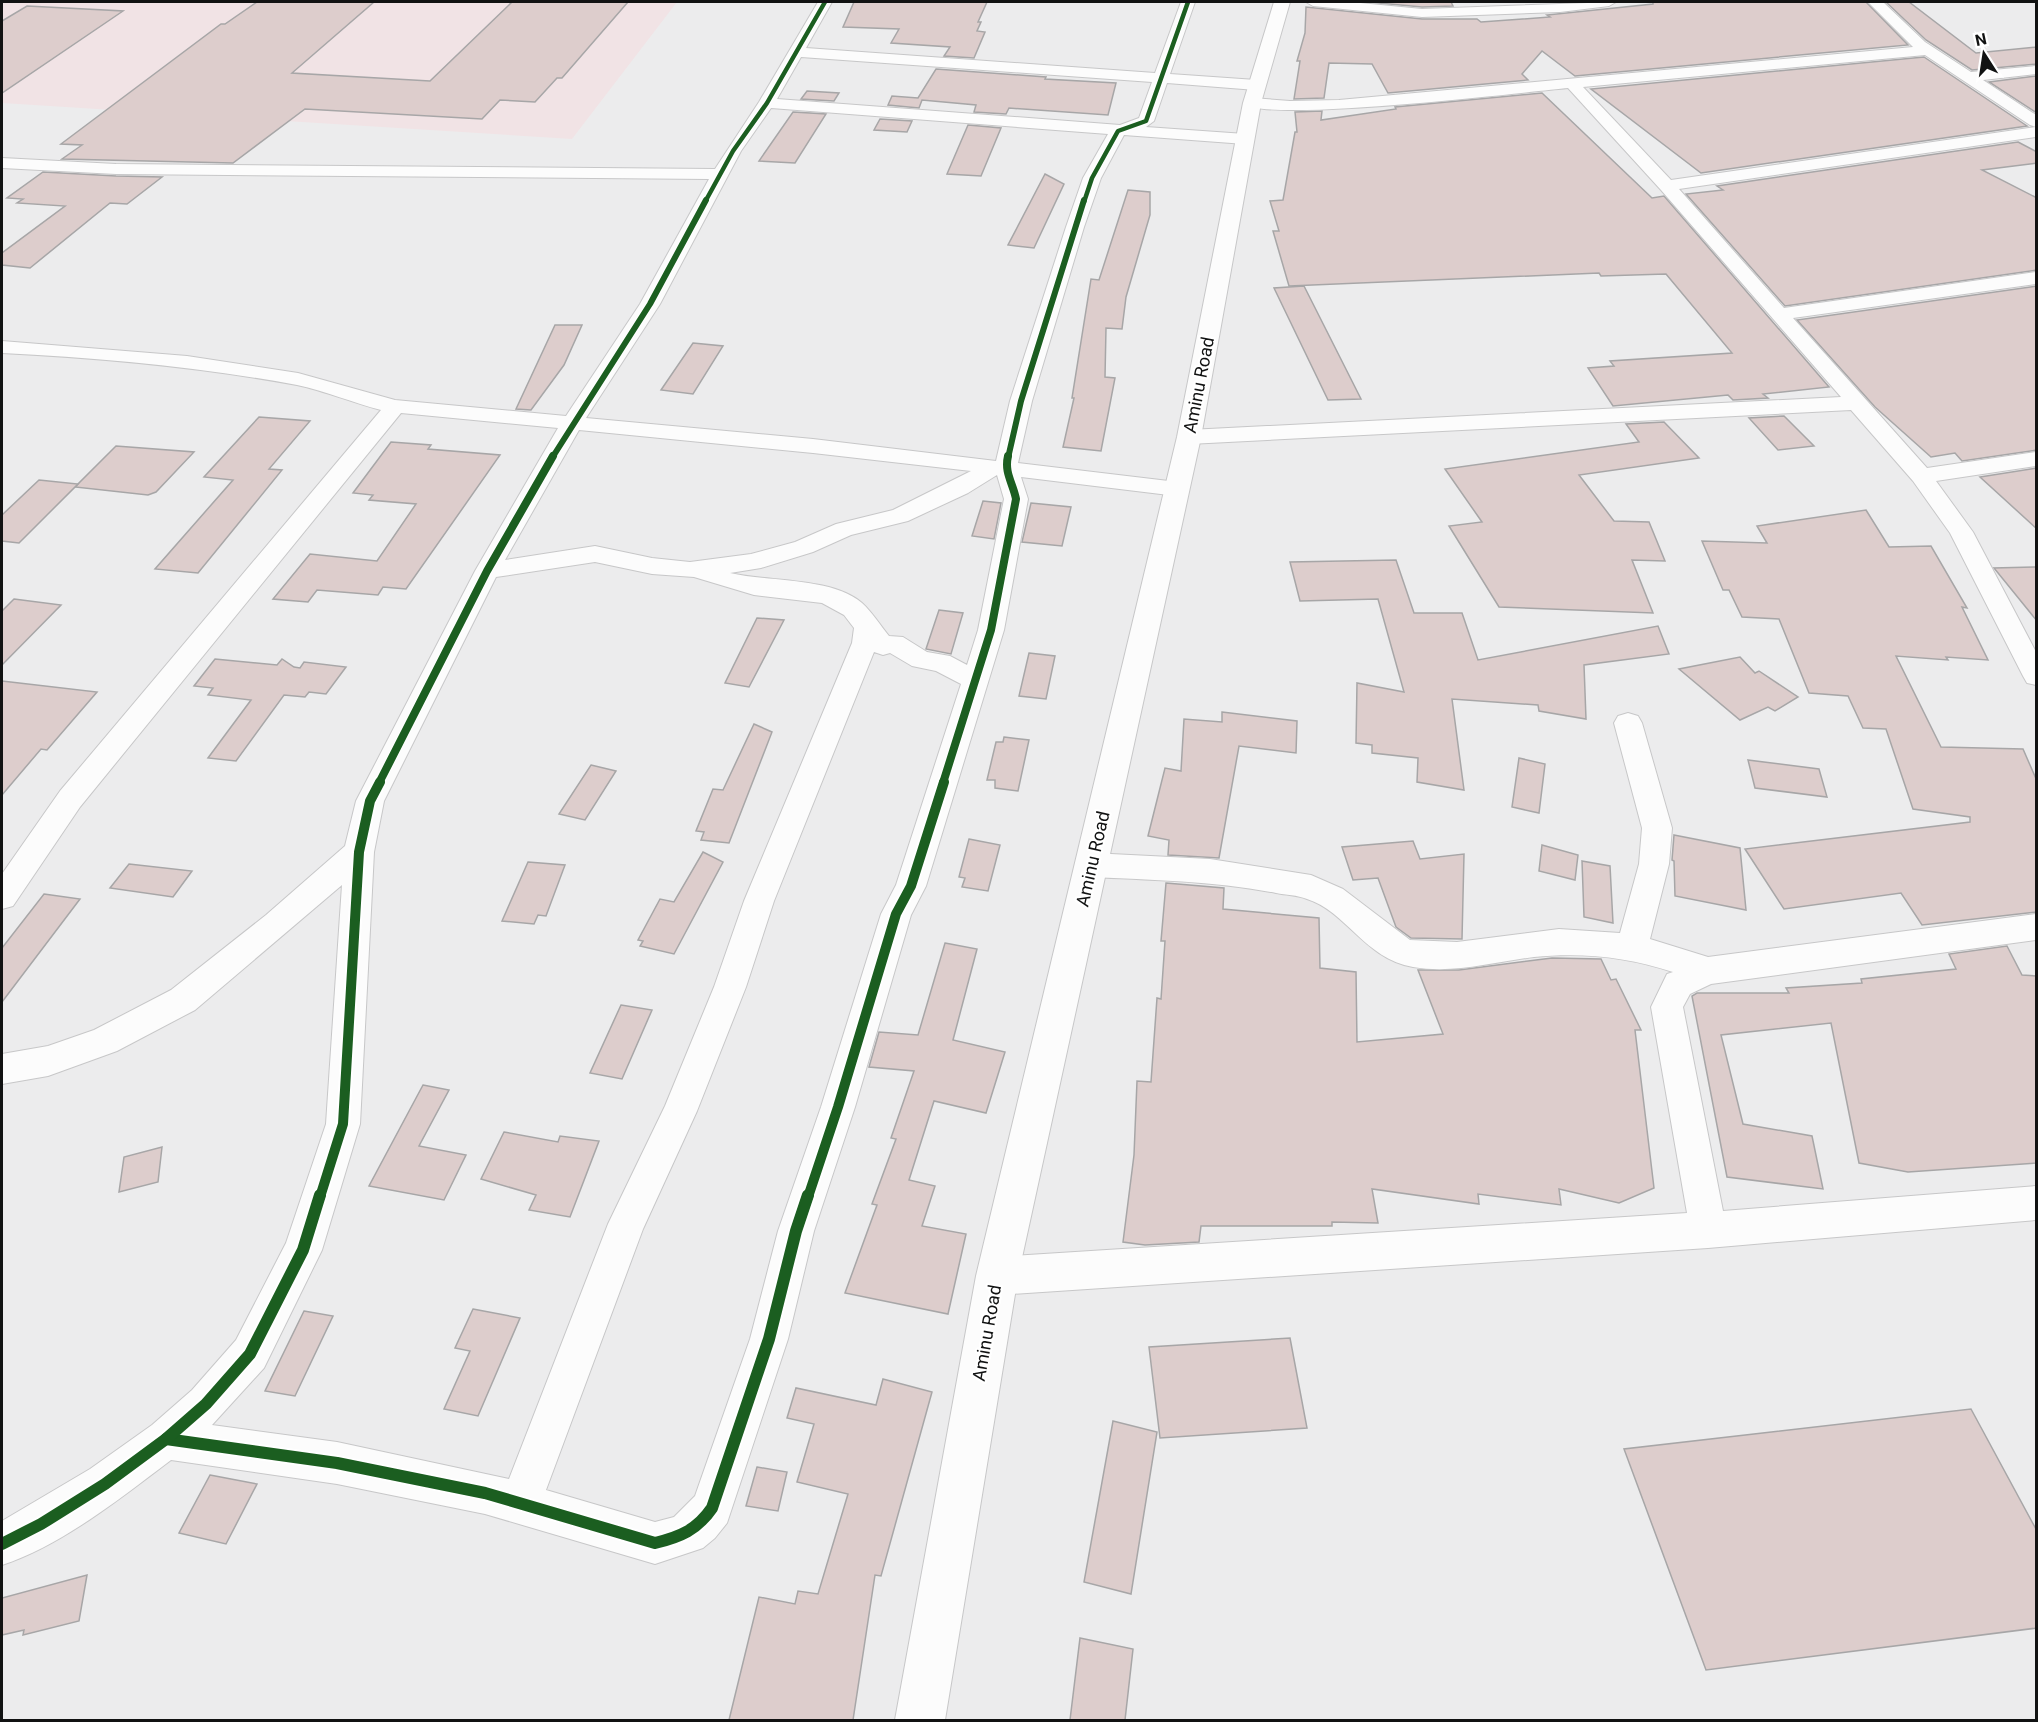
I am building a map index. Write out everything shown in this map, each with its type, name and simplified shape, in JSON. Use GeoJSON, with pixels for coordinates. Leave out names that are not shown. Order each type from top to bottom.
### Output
{"type":"FeatureCollection","features":[{"type":"Feature","properties":{"kind":"street"},"geometry":{"type":"LineString","coordinates":[[2,1544],[60,1513],[166,1439],[206,1404],[250,1354],[303,1250],[343,1124],[358,852],[370,801],[487,571],[572,423],[650,304],[734,151],[767,103],[825,2]]}},
{"type":"Feature","properties":{"kind":"street"},"geometry":{"type":"LineString","coordinates":[[690,570],[752,562],[804,547],[843,529],[900,516],[999,468],[1037,346],[1046,329],[1075,227],[1092,178],[1118,131],[1146,122],[1188,2]]}},
{"type":"Feature","properties":{"kind":"street","name":"Aminu Road"},"geometry":{"type":"LineString","coordinates":[[920,1720],[997,1276],[1190,436],[1254,94],[1282,2]]}},
{"type":"Feature","properties":{"kind":"street"},"geometry":{"type":"LineString","coordinates":[[1313,2],[1422,13],[1457,6],[1560,8],[1609,2]]}},
{"type":"Feature","properties":{"kind":"street"},"geometry":{"type":"LineString","coordinates":[[1546,2],[1560,8]]}},
{"type":"Feature","properties":{"kind":"street"},"geometry":{"type":"LineString","coordinates":[[1875,2],[1927,50],[2037,122]]}},
{"type":"Feature","properties":{"kind":"street"},"geometry":{"type":"LineString","coordinates":[[894,57],[922,50],[932,44]]}},
{"type":"Feature","properties":{"kind":"street"},"geometry":{"type":"LineString","coordinates":[[795,52],[894,57],[1160,78],[1254,94],[1290,106],[1339,105],[1573,85],[1927,50]]}},
{"type":"Feature","properties":{"kind":"street"},"geometry":{"type":"LineString","coordinates":[[1966,77],[2037,70]]}},
{"type":"Feature","properties":{"kind":"street"},"geometry":{"type":"LineString","coordinates":[[1573,85],[1668,186],[1921,476],[1961,532],[2035,670]]}},
{"type":"Feature","properties":{"kind":"street"},"geometry":{"type":"LineString","coordinates":[[767,103],[1245,139]]}},
{"type":"Feature","properties":{"kind":"street"},"geometry":{"type":"LineString","coordinates":[[1668,186],[2037,132]]}},
{"type":"Feature","properties":{"kind":"street"},"geometry":{"type":"LineString","coordinates":[[2,163],[116,169],[722,174]]}},
{"type":"Feature","properties":{"kind":"street"},"geometry":{"type":"LineString","coordinates":[[1781,314],[2037,279]]}},
{"type":"Feature","properties":{"kind":"street"},"geometry":{"type":"LineString","coordinates":[[2,347],[94,350],[300,379],[376,403],[395,406],[801,445],[1178,489]]}},
{"type":"Feature","properties":{"kind":"street"},"geometry":{"type":"LineString","coordinates":[[1190,436],[1858,403]]}},
{"type":"Feature","properties":{"kind":"street"},"geometry":{"type":"LineString","coordinates":[[2,897],[70,799],[395,406]]}},
{"type":"Feature","properties":{"kind":"street"},"geometry":{"type":"LineString","coordinates":[[1921,476],[2037,459]]}},
{"type":"Feature","properties":{"kind":"street"},"geometry":{"type":"LineString","coordinates":[[166,1439],[337,1462],[485,1494],[655,1543],[681,1538],[701,1525],[712,1508],[769,1339],[796,1231],[838,1107],[896,914],[911,886],[991,630],[1016,500],[1012,480],[999,468]]}},
{"type":"Feature","properties":{"kind":"street"},"geometry":{"type":"LineString","coordinates":[[516,521],[538,547],[568,558]]}},
{"type":"Feature","properties":{"kind":"street"},"geometry":{"type":"LineString","coordinates":[[487,571],[595,554],[652,566],[690,570],[765,589],[826,595],[853,609],[872,639],[894,643],[921,660],[941,662],[974,680]]}},
{"type":"Feature","properties":{"kind":"street"},"geometry":{"type":"LineString","coordinates":[[520,1504],[626,1224],[680,1111],[730,987],[759,901],[872,639]]}},
{"type":"Feature","properties":{"kind":"street"},"geometry":{"type":"LineString","coordinates":[[1628,723],[1658,828],[1654,864],[1632,948]]}},
{"type":"Feature","properties":{"kind":"street"},"geometry":{"type":"LineString","coordinates":[[2,1069],[48,1061],[105,1041],[183,1000],[277,924],[358,852]]}},
{"type":"Feature","properties":{"kind":"street"},"geometry":{"type":"LineString","coordinates":[[1092,865],[1221,871],[1319,890],[1390,944],[1409,953],[1460,955],[1538,944],[1606,943],[1663,954],[1708,971]]}},
{"type":"Feature","properties":{"kind":"street"},"geometry":{"type":"LineString","coordinates":[[1708,1230],[1667,1007],[1678,984],[1708,971],[2037,927]]}},
{"type":"Feature","properties":{"kind":"street"},"geometry":{"type":"LineString","coordinates":[[997,1276],[1708,1230],[2037,1203]]}},
{"type":"Feature","properties":{"kind":"shaded area"},"geometry":{"type":"Polygon","coordinates":[[[2,2],[677,2],[572,139],[2,103],[2,2]]]}},
{"type":"Feature","properties":{"kind":"building"},"geometry":{"type":"Polygon","coordinates":[[[257,2],[374,2],[292,73],[430,81],[512,2],[628,2],[562,78],[557,78],[535,102],[500,100],[482,119],[305,109],[233,163],[62,159],[82,145],[61,144],[221,24],[225,24],[257,2]]]}},
{"type":"Feature","properties":{"kind":"building"},"geometry":{"type":"Polygon","coordinates":[[[854,2],[987,2],[978,22],[981,22],[977,31],[985,32],[974,58],[944,56],[950,47],[891,43],[899,29],[843,27],[854,2]]]}},
{"type":"Feature","properties":{"kind":"building"},"geometry":{"type":"Polygon","coordinates":[[[1368,2],[1451,2],[1453,6],[1422,7],[1368,2]]]}},
{"type":"Feature","properties":{"kind":"building"},"geometry":{"type":"Polygon","coordinates":[[[1653,2],[1866,2],[1908,45],[1575,76],[1542,51],[1522,74],[1528,80],[1388,93],[1372,64],[1329,63],[1324,98],[1294,99],[1300,61],[1297,61],[1305,33],[1306,7],[1422,19],[1477,19],[1481,22],[1550,17],[1547,15],[1653,4],[1653,2]]]}},
{"type":"Feature","properties":{"kind":"building"},"geometry":{"type":"Polygon","coordinates":[[[1886,2],[1909,2],[1976,53],[2037,47],[2037,64],[1972,70],[1926,40],[1886,2]]]}},
{"type":"Feature","properties":{"kind":"building"},"geometry":{"type":"Polygon","coordinates":[[[27,6],[123,11],[2,93],[2,21],[27,6]]]}},
{"type":"Feature","properties":{"kind":"building"},"geometry":{"type":"Polygon","coordinates":[[[1924,57],[2027,126],[1701,173],[1591,89],[1924,57]]]}},
{"type":"Feature","properties":{"kind":"building"},"geometry":{"type":"Polygon","coordinates":[[[936,69],[1116,83],[1108,115],[1009,108],[1006,114],[974,112],[976,105],[922,100],[919,108],[888,105],[892,96],[918,98],[936,69]]]}},
{"type":"Feature","properties":{"kind":"building"},"geometry":{"type":"Polygon","coordinates":[[[2036,76],[2037,113],[1989,82],[2036,76]]]}},
{"type":"Feature","properties":{"kind":"building"},"geometry":{"type":"Polygon","coordinates":[[[807,91],[839,93],[834,101],[801,99],[807,91]]]}},
{"type":"Feature","properties":{"kind":"building"},"geometry":{"type":"Polygon","coordinates":[[[1542,93],[1652,198],[1664,196],[1829,387],[1763,394],[1768,398],[1733,400],[1728,395],[1613,406],[1588,368],[1614,366],[1610,361],[1732,353],[1666,274],[1601,276],[1599,273],[1289,286],[1273,231],[1279,231],[1270,201],[1283,200],[1295,132],[1297,132],[1295,112],[1322,111],[1321,120],[1396,109],[1395,107],[1542,93]]]}},
{"type":"Feature","properties":{"kind":"building"},"geometry":{"type":"Polygon","coordinates":[[[793,112],[826,114],[795,163],[759,161],[793,112]]]}},
{"type":"Feature","properties":{"kind":"building"},"geometry":{"type":"Polygon","coordinates":[[[880,119],[912,121],[907,132],[874,130],[880,119]]]}},
{"type":"Feature","properties":{"kind":"building"},"geometry":{"type":"Polygon","coordinates":[[[968,125],[1001,128],[981,176],[947,174],[968,125]]]}},
{"type":"Feature","properties":{"kind":"building"},"geometry":{"type":"Polygon","coordinates":[[[2018,142],[2037,152],[2037,163],[1982,170],[2037,198],[2037,270],[1785,306],[1686,194],[1723,190],[1717,186],[2018,142]]]}},
{"type":"Feature","properties":{"kind":"building"},"geometry":{"type":"Polygon","coordinates":[[[43,172],[162,177],[127,204],[110,203],[30,268],[2,265],[2,253],[65,206],[17,203],[23,199],[7,198],[43,172]]]}},
{"type":"Feature","properties":{"kind":"building"},"geometry":{"type":"Polygon","coordinates":[[[1045,174],[1064,184],[1034,248],[1008,245],[1045,174]]]}},
{"type":"Feature","properties":{"kind":"building"},"geometry":{"type":"Polygon","coordinates":[[[1128,190],[1150,192],[1150,215],[1126,297],[1122,329],[1106,328],[1105,377],[1115,378],[1101,451],[1063,447],[1074,398],[1072,398],[1091,279],[1099,280],[1128,190]]]}},
{"type":"Feature","properties":{"kind":"building"},"geometry":{"type":"Polygon","coordinates":[[[1304,286],[1361,399],[1328,400],[1274,288],[1304,286]]]}},
{"type":"Feature","properties":{"kind":"building"},"geometry":{"type":"Polygon","coordinates":[[[2037,286],[2037,450],[1962,461],[1955,453],[1931,457],[1875,407],[1797,320],[2037,286]]]}},
{"type":"Feature","properties":{"kind":"building"},"geometry":{"type":"Polygon","coordinates":[[[555,325],[582,325],[564,365],[531,410],[516,409],[555,325]]]}},
{"type":"Feature","properties":{"kind":"building"},"geometry":{"type":"Polygon","coordinates":[[[693,343],[723,346],[693,394],[661,390],[693,343]]]}},
{"type":"Feature","properties":{"kind":"building"},"geometry":{"type":"Polygon","coordinates":[[[1784,416],[1814,446],[1778,450],[1749,418],[1784,416]]]}},
{"type":"Feature","properties":{"kind":"building"},"geometry":{"type":"Polygon","coordinates":[[[259,417],[310,421],[269,469],[282,470],[198,573],[155,569],[233,480],[204,477],[259,417]]]}},
{"type":"Feature","properties":{"kind":"building"},"geometry":{"type":"Polygon","coordinates":[[[1664,422],[1699,458],[1579,475],[1614,521],[1649,522],[1665,561],[1632,560],[1653,613],[1499,607],[1449,526],[1482,522],[1445,469],[1639,442],[1626,424],[1664,422]]]}},
{"type":"Feature","properties":{"kind":"building"},"geometry":{"type":"Polygon","coordinates":[[[391,442],[431,445],[428,449],[500,455],[406,589],[383,587],[378,595],[317,590],[308,602],[273,599],[310,554],[377,561],[416,504],[369,500],[373,495],[353,493],[391,442]]]}},
{"type":"Feature","properties":{"kind":"building"},"geometry":{"type":"Polygon","coordinates":[[[116,446],[194,452],[156,492],[148,495],[75,487],[116,446]]]}},
{"type":"Feature","properties":{"kind":"building"},"geometry":{"type":"Polygon","coordinates":[[[2037,468],[2037,529],[1980,477],[2037,468]]]}},
{"type":"Feature","properties":{"kind":"building"},"geometry":{"type":"Polygon","coordinates":[[[39,480],[78,484],[19,543],[2,541],[2,515],[39,480]]]}},
{"type":"Feature","properties":{"kind":"building"},"geometry":{"type":"Polygon","coordinates":[[[983,501],[1001,503],[994,539],[972,536],[983,501]]]}},
{"type":"Feature","properties":{"kind":"building"},"geometry":{"type":"Polygon","coordinates":[[[1031,503],[1071,507],[1062,546],[1022,542],[1031,503]]]}},
{"type":"Feature","properties":{"kind":"building"},"geometry":{"type":"Polygon","coordinates":[[[1866,510],[1889,547],[1931,546],[1967,608],[1962,607],[1988,660],[1896,656],[1941,747],[2023,749],[2037,781],[2037,912],[1922,925],[1901,893],[1784,909],[1745,849],[1970,822],[1970,817],[1913,809],[1886,729],[1863,728],[1848,696],[1809,693],[1779,619],[1742,617],[1729,590],[1723,590],[1702,541],[1767,543],[1757,526],[1866,510]]]}},
{"type":"Feature","properties":{"kind":"building"},"geometry":{"type":"Polygon","coordinates":[[[1396,560],[1414,613],[1462,613],[1478,660],[1658,626],[1669,654],[1584,665],[1586,719],[1539,711],[1538,705],[1452,699],[1464,790],[1417,782],[1418,758],[1372,753],[1372,745],[1356,743],[1357,683],[1404,692],[1378,599],[1300,601],[1290,562],[1396,560]]]}},
{"type":"Feature","properties":{"kind":"building"},"geometry":{"type":"Polygon","coordinates":[[[2037,567],[2037,621],[1994,568],[2037,567]]]}},
{"type":"Feature","properties":{"kind":"building"},"geometry":{"type":"Polygon","coordinates":[[[14,599],[61,605],[2,665],[2,611],[14,599]]]}},
{"type":"Feature","properties":{"kind":"building"},"geometry":{"type":"Polygon","coordinates":[[[939,610],[963,613],[951,654],[926,649],[939,610]]]}},
{"type":"Feature","properties":{"kind":"building"},"geometry":{"type":"Polygon","coordinates":[[[757,618],[784,620],[749,687],[725,683],[757,618]]]}},
{"type":"Feature","properties":{"kind":"building"},"geometry":{"type":"Polygon","coordinates":[[[1029,653],[1055,656],[1046,699],[1019,696],[1029,653]]]}},
{"type":"Feature","properties":{"kind":"building"},"geometry":{"type":"Polygon","coordinates":[[[1740,657],[1755,673],[1759,671],[1798,697],[1775,711],[1768,707],[1740,720],[1679,669],[1740,657]]]}},
{"type":"Feature","properties":{"kind":"building"},"geometry":{"type":"Polygon","coordinates":[[[215,659],[277,665],[282,659],[300,668],[304,662],[346,667],[326,694],[309,692],[305,697],[284,695],[236,761],[208,758],[251,700],[208,695],[213,688],[194,686],[215,659]]]}},
{"type":"Feature","properties":{"kind":"building"},"geometry":{"type":"Polygon","coordinates":[[[2,681],[97,692],[47,750],[41,749],[2,795],[2,681]]]}},
{"type":"Feature","properties":{"kind":"building"},"geometry":{"type":"Polygon","coordinates":[[[1222,712],[1297,721],[1296,753],[1239,746],[1219,858],[1168,855],[1169,840],[1148,836],[1165,768],[1181,771],[1184,719],[1222,722],[1222,712]]]}},
{"type":"Feature","properties":{"kind":"building"},"geometry":{"type":"Polygon","coordinates":[[[754,724],[772,732],[729,843],[701,840],[704,832],[696,831],[713,789],[723,790],[754,724]]]}},
{"type":"Feature","properties":{"kind":"building"},"geometry":{"type":"Polygon","coordinates":[[[1004,737],[1029,740],[1018,791],[995,788],[995,780],[987,780],[996,742],[1003,742],[1004,737]]]}},
{"type":"Feature","properties":{"kind":"building"},"geometry":{"type":"Polygon","coordinates":[[[1519,758],[1545,764],[1539,813],[1512,807],[1519,758]]]}},
{"type":"Feature","properties":{"kind":"building"},"geometry":{"type":"Polygon","coordinates":[[[1748,760],[1819,769],[1827,797],[1755,788],[1748,760]]]}},
{"type":"Feature","properties":{"kind":"building"},"geometry":{"type":"Polygon","coordinates":[[[591,765],[616,771],[585,820],[559,814],[591,765]]]}},
{"type":"Feature","properties":{"kind":"building"},"geometry":{"type":"Polygon","coordinates":[[[1674,835],[1740,848],[1746,910],[1675,896],[1674,861],[1672,860],[1674,835]]]}},
{"type":"Feature","properties":{"kind":"building"},"geometry":{"type":"Polygon","coordinates":[[[969,839],[1000,845],[988,891],[962,887],[965,878],[959,877],[969,839]]]}},
{"type":"Feature","properties":{"kind":"building"},"geometry":{"type":"Polygon","coordinates":[[[1413,841],[1420,859],[1464,854],[1462,939],[1411,938],[1396,927],[1378,878],[1353,880],[1342,847],[1413,841]]]}},
{"type":"Feature","properties":{"kind":"building"},"geometry":{"type":"Polygon","coordinates":[[[1542,845],[1578,855],[1575,880],[1539,871],[1542,845]]]}},
{"type":"Feature","properties":{"kind":"building"},"geometry":{"type":"Polygon","coordinates":[[[703,852],[723,862],[674,954],[640,946],[643,941],[638,940],[660,899],[674,902],[703,852]]]}},
{"type":"Feature","properties":{"kind":"building"},"geometry":{"type":"Polygon","coordinates":[[[1582,861],[1610,866],[1613,923],[1584,917],[1582,861]]]}},
{"type":"Feature","properties":{"kind":"building"},"geometry":{"type":"Polygon","coordinates":[[[528,862],[565,865],[546,916],[538,915],[534,924],[502,921],[528,862]]]}},
{"type":"Feature","properties":{"kind":"building"},"geometry":{"type":"Polygon","coordinates":[[[129,864],[192,871],[173,897],[110,888],[129,864]]]}},
{"type":"Feature","properties":{"kind":"building"},"geometry":{"type":"Polygon","coordinates":[[[1166,883],[1224,888],[1223,909],[1319,918],[1320,968],[1356,972],[1357,1042],[1443,1034],[1418,970],[1459,970],[1552,958],[1601,959],[1611,980],[1616,979],[1641,1030],[1635,1030],[1654,1188],[1619,1203],[1559,1189],[1561,1205],[1478,1194],[1479,1204],[1372,1189],[1378,1223],[1332,1222],[1332,1226],[1201,1226],[1199,1242],[1145,1245],[1123,1242],[1134,1155],[1137,1081],[1151,1082],[1157,998],[1161,999],[1165,941],[1161,941],[1166,883]]]}},
{"type":"Feature","properties":{"kind":"building"},"geometry":{"type":"Polygon","coordinates":[[[44,894],[80,899],[2,1002],[2,948],[44,894]]]}},
{"type":"Feature","properties":{"kind":"building"},"geometry":{"type":"Polygon","coordinates":[[[945,943],[977,949],[953,1040],[1005,1052],[986,1113],[934,1101],[909,1180],[935,1186],[922,1226],[966,1234],[948,1314],[845,1293],[877,1205],[872,1204],[896,1139],[891,1138],[914,1071],[869,1067],[879,1032],[918,1035],[945,943]]]}},
{"type":"Feature","properties":{"kind":"building"},"geometry":{"type":"Polygon","coordinates":[[[2007,946],[2022,975],[2037,976],[2037,1163],[1908,1172],[1859,1163],[1831,1023],[1721,1035],[1743,1124],[1812,1136],[1823,1189],[1727,1177],[1692,996],[1697,993],[1789,993],[1786,988],[1862,983],[1861,979],[1956,969],[1949,954],[2007,946]]]}},
{"type":"Feature","properties":{"kind":"building"},"geometry":{"type":"Polygon","coordinates":[[[621,1005],[652,1010],[622,1079],[590,1073],[621,1005]]]}},
{"type":"Feature","properties":{"kind":"building"},"geometry":{"type":"Polygon","coordinates":[[[423,1085],[449,1090],[419,1146],[466,1155],[444,1200],[369,1186],[423,1085]]]}},
{"type":"Feature","properties":{"kind":"building"},"geometry":{"type":"Polygon","coordinates":[[[504,1132],[558,1142],[560,1136],[599,1141],[570,1217],[529,1210],[536,1195],[481,1179],[504,1132]]]}},
{"type":"Feature","properties":{"kind":"building"},"geometry":{"type":"Polygon","coordinates":[[[162,1147],[158,1182],[119,1192],[124,1157],[162,1147]]]}},
{"type":"Feature","properties":{"kind":"building"},"geometry":{"type":"Polygon","coordinates":[[[473,1309],[520,1318],[478,1416],[444,1409],[470,1351],[455,1348],[473,1309]]]}},
{"type":"Feature","properties":{"kind":"building"},"geometry":{"type":"Polygon","coordinates":[[[304,1311],[333,1316],[295,1396],[265,1391],[304,1311]]]}},
{"type":"Feature","properties":{"kind":"building"},"geometry":{"type":"Polygon","coordinates":[[[1290,1338],[1307,1428],[1160,1438],[1149,1347],[1290,1338]]]}},
{"type":"Feature","properties":{"kind":"building"},"geometry":{"type":"Polygon","coordinates":[[[883,1379],[932,1392],[881,1576],[875,1575],[853,1720],[729,1720],[759,1597],[795,1604],[798,1591],[818,1594],[848,1494],[797,1482],[814,1424],[787,1418],[796,1388],[876,1405],[883,1379]]]}},
{"type":"Feature","properties":{"kind":"building"},"geometry":{"type":"Polygon","coordinates":[[[1971,1409],[2037,1531],[2037,1628],[1706,1670],[1624,1449],[1971,1409]]]}},
{"type":"Feature","properties":{"kind":"building"},"geometry":{"type":"Polygon","coordinates":[[[1113,1421],[1157,1432],[1131,1594],[1084,1582],[1113,1421]]]}},
{"type":"Feature","properties":{"kind":"building"},"geometry":{"type":"Polygon","coordinates":[[[757,1467],[787,1472],[778,1511],[746,1506],[757,1467]]]}},
{"type":"Feature","properties":{"kind":"building"},"geometry":{"type":"Polygon","coordinates":[[[210,1475],[257,1484],[226,1544],[179,1533],[210,1475]]]}},
{"type":"Feature","properties":{"kind":"building"},"geometry":{"type":"Polygon","coordinates":[[[87,1575],[79,1621],[23,1635],[24,1630],[2,1635],[2,1598],[87,1575]]]}},
{"type":"Feature","properties":{"kind":"building"},"geometry":{"type":"Polygon","coordinates":[[[1080,1638],[1133,1649],[1125,1720],[1070,1720],[1080,1638]]]}},
{"type":"Feature","properties":{"kind":"cycle path"},"geometry":{"type":"LineString","coordinates":[[2,1544],[41,1524],[105,1484],[166,1439],[206,1404],[250,1354],[303,1250],[343,1124],[359,852],[370,801],[487,571],[572,423],[650,304],[733,151],[767,103],[825,2]]}},
{"type":"Feature","properties":{"kind":"cycle path"},"geometry":{"type":"LineString","coordinates":[[166,1439],[337,1463],[485,1493],[655,1543],[688,1533],[712,1508],[769,1339],[796,1231],[838,1107],[896,914],[911,886],[991,630],[1016,499],[1014,487],[1005,469],[1021,401],[1075,227],[1092,178],[1118,131],[1146,121],[1188,2]]}}]}
